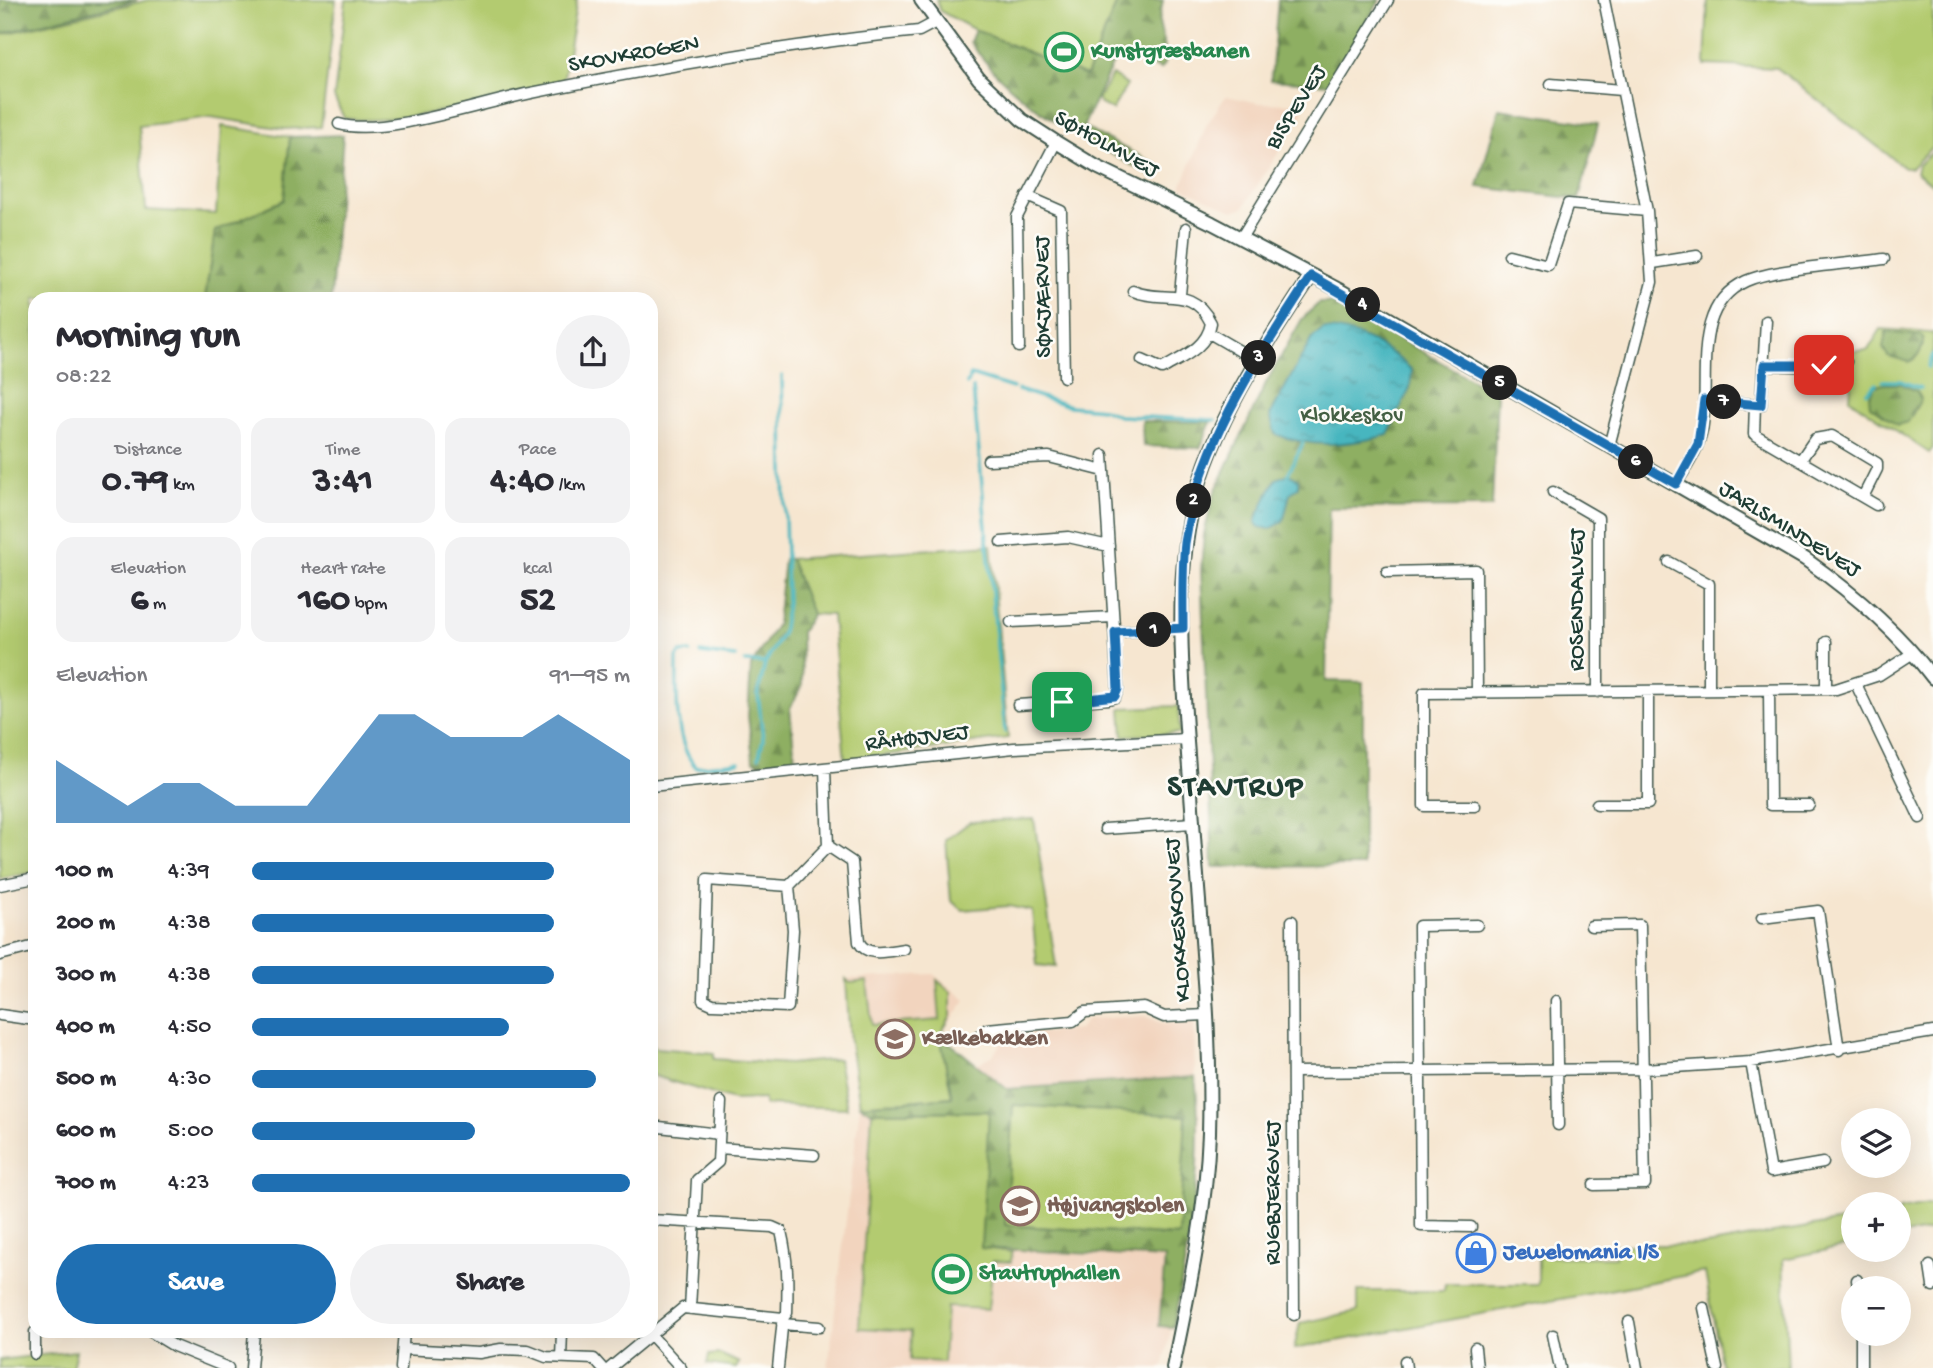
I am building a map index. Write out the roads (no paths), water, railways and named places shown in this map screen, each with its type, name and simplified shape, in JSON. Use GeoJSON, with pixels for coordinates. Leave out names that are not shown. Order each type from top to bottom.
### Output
{"type":"FeatureCollection","features":[{"type":"Feature","properties":{"kind":"street","name":"SØHOLMVEJ"},"geometry":{"type":"LineString","coordinates":[[921,0],[979,79],[1002,103],[1056,142],[1097,167],[1311,276]]}},
{"type":"Feature","properties":{"kind":"street","name":"BISPEVEJ"},"geometry":{"type":"LineString","coordinates":[[1241,238],[1280,169],[1388,0]]}},
{"type":"Feature","properties":{"kind":"street"},"geometry":{"type":"LineString","coordinates":[[1604,0],[1647,211],[1653,263],[1652,282],[1609,446]]}},
{"type":"Feature","properties":{"kind":"street","name":"SKOVKROGEN"},"geometry":{"type":"LineString","coordinates":[[339,124],[356,128],[439,116],[529,93],[769,50],[919,32],[936,22]]}},
{"type":"Feature","properties":{"kind":"street"},"geometry":{"type":"LineString","coordinates":[[1551,84],[1621,90]]}},
{"type":"Feature","properties":{"kind":"street","name":"SØKJÆRVEJ"},"geometry":{"type":"LineString","coordinates":[[1019,347],[1017,217],[1056,142]]}},
{"type":"Feature","properties":{"kind":"street","name":"SØKJÆRVEJ"},"geometry":{"type":"LineString","coordinates":[[1027,196],[1061,211],[1064,376]]}},
{"type":"Feature","properties":{"kind":"street"},"geometry":{"type":"LineString","coordinates":[[1509,255],[1548,265],[1568,204],[1647,211]]}},
{"type":"Feature","properties":{"kind":"street"},"geometry":{"type":"LineString","coordinates":[[1180,295],[1186,228]]}},
{"type":"Feature","properties":{"kind":"street"},"geometry":{"type":"LineString","coordinates":[[1653,263],[1697,256]]}},
{"type":"Feature","properties":{"kind":"street"},"geometry":{"type":"LineString","coordinates":[[1676,484],[1698,444],[1704,400],[1708,330],[1713,310],[1723,295],[1747,281],[1770,275],[1884,260]]}},
{"type":"Feature","properties":{"kind":"street","name":"KLOKKESKOVVEJ"},"geometry":{"type":"LineString","coordinates":[[1173,1368],[1199,1240],[1206,1181],[1209,1076],[1187,739],[1183,628],[1185,544],[1198,488],[1213,444],[1257,361],[1311,276]]}},
{"type":"Feature","properties":{"kind":"street","name":"JARLSMINDEVEJ"},"geometry":{"type":"LineString","coordinates":[[1311,276],[1805,559],[1840,583],[1913,653],[1933,678]]}},
{"type":"Feature","properties":{"kind":"street"},"geometry":{"type":"LineString","coordinates":[[1133,291],[1157,297],[1180,295],[1200,307],[1211,323],[1209,333],[1191,353],[1162,369],[1142,360]]}},
{"type":"Feature","properties":{"kind":"street"},"geometry":{"type":"LineString","coordinates":[[1704,400],[1761,405],[1766,321]]}},
{"type":"Feature","properties":{"kind":"street"},"geometry":{"type":"LineString","coordinates":[[1209,333],[1257,361]]}},
{"type":"Feature","properties":{"kind":"street"},"geometry":{"type":"LineString","coordinates":[[1764,365],[1820,367],[1829,362],[1846,362]]}},
{"type":"Feature","properties":{"kind":"street"},"geometry":{"type":"LineString","coordinates":[[1755,404],[1754,435],[1876,505]]}},
{"type":"Feature","properties":{"kind":"street"},"geometry":{"type":"LineString","coordinates":[[1800,461],[1815,439],[1832,436],[1877,463],[1877,469],[1863,497]]}},
{"type":"Feature","properties":{"kind":"street"},"geometry":{"type":"LineString","coordinates":[[1018,705],[1115,696],[1118,689],[1103,455]]}},
{"type":"Feature","properties":{"kind":"street"},"geometry":{"type":"LineString","coordinates":[[988,460],[1049,457],[1104,471]]}},
{"type":"Feature","properties":{"kind":"street","name":"ROSENDALVEJ"},"geometry":{"type":"LineString","coordinates":[[1553,492],[1598,518],[1598,692]]}},
{"type":"Feature","properties":{"kind":"street"},"geometry":{"type":"LineString","coordinates":[[1001,541],[1068,537],[1109,546]]}},
{"type":"Feature","properties":{"kind":"street"},"geometry":{"type":"LineString","coordinates":[[1669,562],[1709,584],[1709,690]]}},
{"type":"Feature","properties":{"kind":"street"},"geometry":{"type":"LineString","coordinates":[[1387,572],[1476,570],[1477,693]]}},
{"type":"Feature","properties":{"kind":"street"},"geometry":{"type":"LineString","coordinates":[[1011,622],[1113,617]]}},
{"type":"Feature","properties":{"kind":"street"},"geometry":{"type":"LineString","coordinates":[[1115,632],[1183,628]]}},
{"type":"Feature","properties":{"kind":"street"},"geometry":{"type":"LineString","coordinates":[[1826,642],[1826,689]]}},
{"type":"Feature","properties":{"kind":"street","name":"ROSENDALVEJ"},"geometry":{"type":"LineString","coordinates":[[1475,806],[1424,806],[1424,693],[1826,689],[1856,684],[1890,670],[1913,653]]}},
{"type":"Feature","properties":{"kind":"street"},"geometry":{"type":"LineString","coordinates":[[1856,684],[1920,818]]}},
{"type":"Feature","properties":{"kind":"street"},"geometry":{"type":"LineString","coordinates":[[1769,690],[1770,806],[1809,805]]}},
{"type":"Feature","properties":{"kind":"street"},"geometry":{"type":"LineString","coordinates":[[1597,804],[1648,804],[1648,691]]}},
{"type":"Feature","properties":{"kind":"street","name":"RÅHØJVEJ"},"geometry":{"type":"LineString","coordinates":[[658,785],[1014,748],[1187,739]]}},
{"type":"Feature","properties":{"kind":"street"},"geometry":{"type":"LineString","coordinates":[[789,886],[707,880],[704,1000],[712,1004],[788,1007],[793,930],[789,886],[828,846],[825,769]]}},
{"type":"Feature","properties":{"kind":"street","name":"KLOKKESKOVVEJ"},"geometry":{"type":"LineString","coordinates":[[1105,829],[1193,823]]}},
{"type":"Feature","properties":{"kind":"street"},"geometry":{"type":"LineString","coordinates":[[828,846],[852,862],[859,942],[862,948],[870,953],[904,949]]}},
{"type":"Feature","properties":{"kind":"street"},"geometry":{"type":"LineString","coordinates":[[0,885],[28,879]]}},
{"type":"Feature","properties":{"kind":"street"},"geometry":{"type":"LineString","coordinates":[[1762,918],[1818,911],[1839,1050]]}},
{"type":"Feature","properties":{"kind":"street","name":"RUGBJERGVEJ"},"geometry":{"type":"LineString","coordinates":[[1292,921],[1294,1315]]}},
{"type":"Feature","properties":{"kind":"street"},"geometry":{"type":"LineString","coordinates":[[1471,1227],[1421,1226],[1419,926],[1477,925]]}},
{"type":"Feature","properties":{"kind":"street"},"geometry":{"type":"LineString","coordinates":[[1591,926],[1640,925],[1644,1069],[1645,1184],[1594,1185]]}},
{"type":"Feature","properties":{"kind":"street"},"geometry":{"type":"LineString","coordinates":[[0,954],[28,948]]}},
{"type":"Feature","properties":{"kind":"street"},"geometry":{"type":"LineString","coordinates":[[1556,1001],[1558,1125]]}},
{"type":"Feature","properties":{"kind":"street","name":"KLOKKESKOVVEJ"},"geometry":{"type":"LineString","coordinates":[[977,1038],[987,1029],[1073,1021],[1085,1012],[1144,1008],[1164,1017],[1206,1015]]}},
{"type":"Feature","properties":{"kind":"street"},"geometry":{"type":"LineString","coordinates":[[0,1015],[28,1019]]}},
{"type":"Feature","properties":{"kind":"street"},"geometry":{"type":"LineString","coordinates":[[1293,1072],[1644,1069],[1751,1062],[1839,1050],[1933,1032]]}},
{"type":"Feature","properties":{"kind":"street"},"geometry":{"type":"LineString","coordinates":[[1751,1062],[1771,1172],[1823,1163]]}},
{"type":"Feature","properties":{"kind":"street"},"geometry":{"type":"LineString","coordinates":[[690,1309],[697,1180],[718,1162],[721,1102]]}},
{"type":"Feature","properties":{"kind":"street"},"geometry":{"type":"LineString","coordinates":[[658,1127],[719,1134]]}},
{"type":"Feature","properties":{"kind":"street"},"geometry":{"type":"LineString","coordinates":[[719,1148],[814,1155]]}},
{"type":"Feature","properties":{"kind":"street"},"geometry":{"type":"LineString","coordinates":[[658,1220],[772,1227],[781,1231],[782,1248],[789,1265],[787,1313],[782,1321],[778,1368]]}},
{"type":"Feature","properties":{"kind":"street"},"geometry":{"type":"LineString","coordinates":[[1930,1266],[1933,1286]]}},
{"type":"Feature","properties":{"kind":"street"},"geometry":{"type":"LineString","coordinates":[[658,1327],[683,1308],[735,1311],[741,1316],[819,1327]]}},
{"type":"Feature","properties":{"kind":"street"},"geometry":{"type":"LineString","coordinates":[[1704,1308],[1717,1368]]}},
{"type":"Feature","properties":{"kind":"street"},"geometry":{"type":"LineString","coordinates":[[1629,1322],[1637,1368]]}},
{"type":"Feature","properties":{"kind":"street"},"geometry":{"type":"LineString","coordinates":[[1553,1335],[1560,1368]]}},
{"type":"Feature","properties":{"kind":"street"},"geometry":{"type":"LineString","coordinates":[[35,1338],[35,1354]]}},
{"type":"Feature","properties":{"kind":"street"},"geometry":{"type":"LineString","coordinates":[[161,1338],[228,1368]]}},
{"type":"Feature","properties":{"kind":"street"},"geometry":{"type":"LineString","coordinates":[[251,1368],[254,1338]]}},
{"type":"Feature","properties":{"kind":"street"},"geometry":{"type":"LineString","coordinates":[[401,1368],[404,1338]]}},
{"type":"Feature","properties":{"kind":"street"},"geometry":{"type":"LineString","coordinates":[[561,1358],[562,1338]]}},
{"type":"Feature","properties":{"kind":"street"},"geometry":{"type":"LineString","coordinates":[[610,1368],[645,1338]]}},
{"type":"Feature","properties":{"kind":"street"},"geometry":{"type":"LineString","coordinates":[[657,1338],[681,1368]]}},
{"type":"Feature","properties":{"kind":"street"},"geometry":{"type":"LineString","coordinates":[[1861,1346],[1861,1368]]}},
{"type":"Feature","properties":{"kind":"street"},"geometry":{"type":"LineString","coordinates":[[1475,1348],[1477,1368]]}},
{"type":"Feature","properties":{"kind":"street"},"geometry":{"type":"LineString","coordinates":[[403,1349],[478,1353],[501,1349],[528,1350],[546,1357],[594,1359],[602,1368]]}},
{"type":"Feature","properties":{"kind":"water"},"geometry":{"type":"Polygon","coordinates":[[[1324,329],[1348,332],[1371,341],[1412,370],[1410,388],[1388,435],[1360,441],[1317,444],[1275,434],[1270,415],[1312,338],[1324,329]]]}},
{"type":"Feature","properties":{"kind":"water"},"geometry":{"type":"Polygon","coordinates":[[[1288,474],[1298,479],[1298,487],[1290,494],[1283,522],[1270,529],[1259,527],[1256,523],[1258,514],[1276,479],[1288,474]]]}},
{"type":"Feature","properties":{"kind":"waterway"},"geometry":{"type":"LineString","coordinates":[[1928,367],[1933,355]]}},
{"type":"Feature","properties":{"kind":"waterway"},"geometry":{"type":"LineString","coordinates":[[967,384],[971,375],[1013,388]]}},
{"type":"Feature","properties":{"kind":"waterway"},"geometry":{"type":"LineString","coordinates":[[759,757],[763,739],[758,694],[765,663],[782,634],[787,603],[782,376]]}},
{"type":"Feature","properties":{"kind":"waterway"},"geometry":{"type":"LineString","coordinates":[[1883,381],[1900,381],[1920,388]]}},
{"type":"Feature","properties":{"kind":"waterway"},"geometry":{"type":"LineString","coordinates":[[1867,392],[1876,384]]}},
{"type":"Feature","properties":{"kind":"waterway"},"geometry":{"type":"LineString","coordinates":[[973,388],[1005,732]]}},
{"type":"Feature","properties":{"kind":"waterway"},"geometry":{"type":"LineString","coordinates":[[1018,390],[1070,406],[1103,409],[1119,416],[1215,420]]}},
{"type":"Feature","properties":{"kind":"waterway"},"geometry":{"type":"LineString","coordinates":[[1288,474],[1303,443]]}},
{"type":"Feature","properties":{"kind":"waterway"},"geometry":{"type":"LineString","coordinates":[[690,652],[680,653],[677,658],[678,715],[683,744],[696,767],[739,762]]}},
{"type":"Feature","properties":{"kind":"waterway"},"geometry":{"type":"LineString","coordinates":[[700,653],[735,657]]}},
{"type":"Feature","properties":{"kind":"waterway"},"geometry":{"type":"LineString","coordinates":[[745,662],[764,663]]}},
{"type":"Feature","properties":{"kind":"place","name":"Kunstgræsbanen"},"geometry":{"type":"Point","coordinates":[1064,52]}},
{"type":"Feature","properties":{"kind":"place","name":"Kælkebakken"},"geometry":{"type":"Point","coordinates":[895,1039]}},
{"type":"Feature","properties":{"kind":"place","name":"Højvangskolen"},"geometry":{"type":"Point","coordinates":[1020,1206]}},
{"type":"Feature","properties":{"kind":"place","name":"Jewelomania I/S"},"geometry":{"type":"Point","coordinates":[1476,1253]}},
{"type":"Feature","properties":{"kind":"place","name":"Stavtruphallen"},"geometry":{"type":"Point","coordinates":[952,1274]}},
{"type":"Feature","properties":{"kind":"district","name":"STAVTRUP"},"geometry":{"type":"Point","coordinates":[1236,789]}},
{"type":"Feature","properties":{"kind":"park label","name":"Klokkeskov"},"geometry":{"type":"Point","coordinates":[1352,416]}}]}
